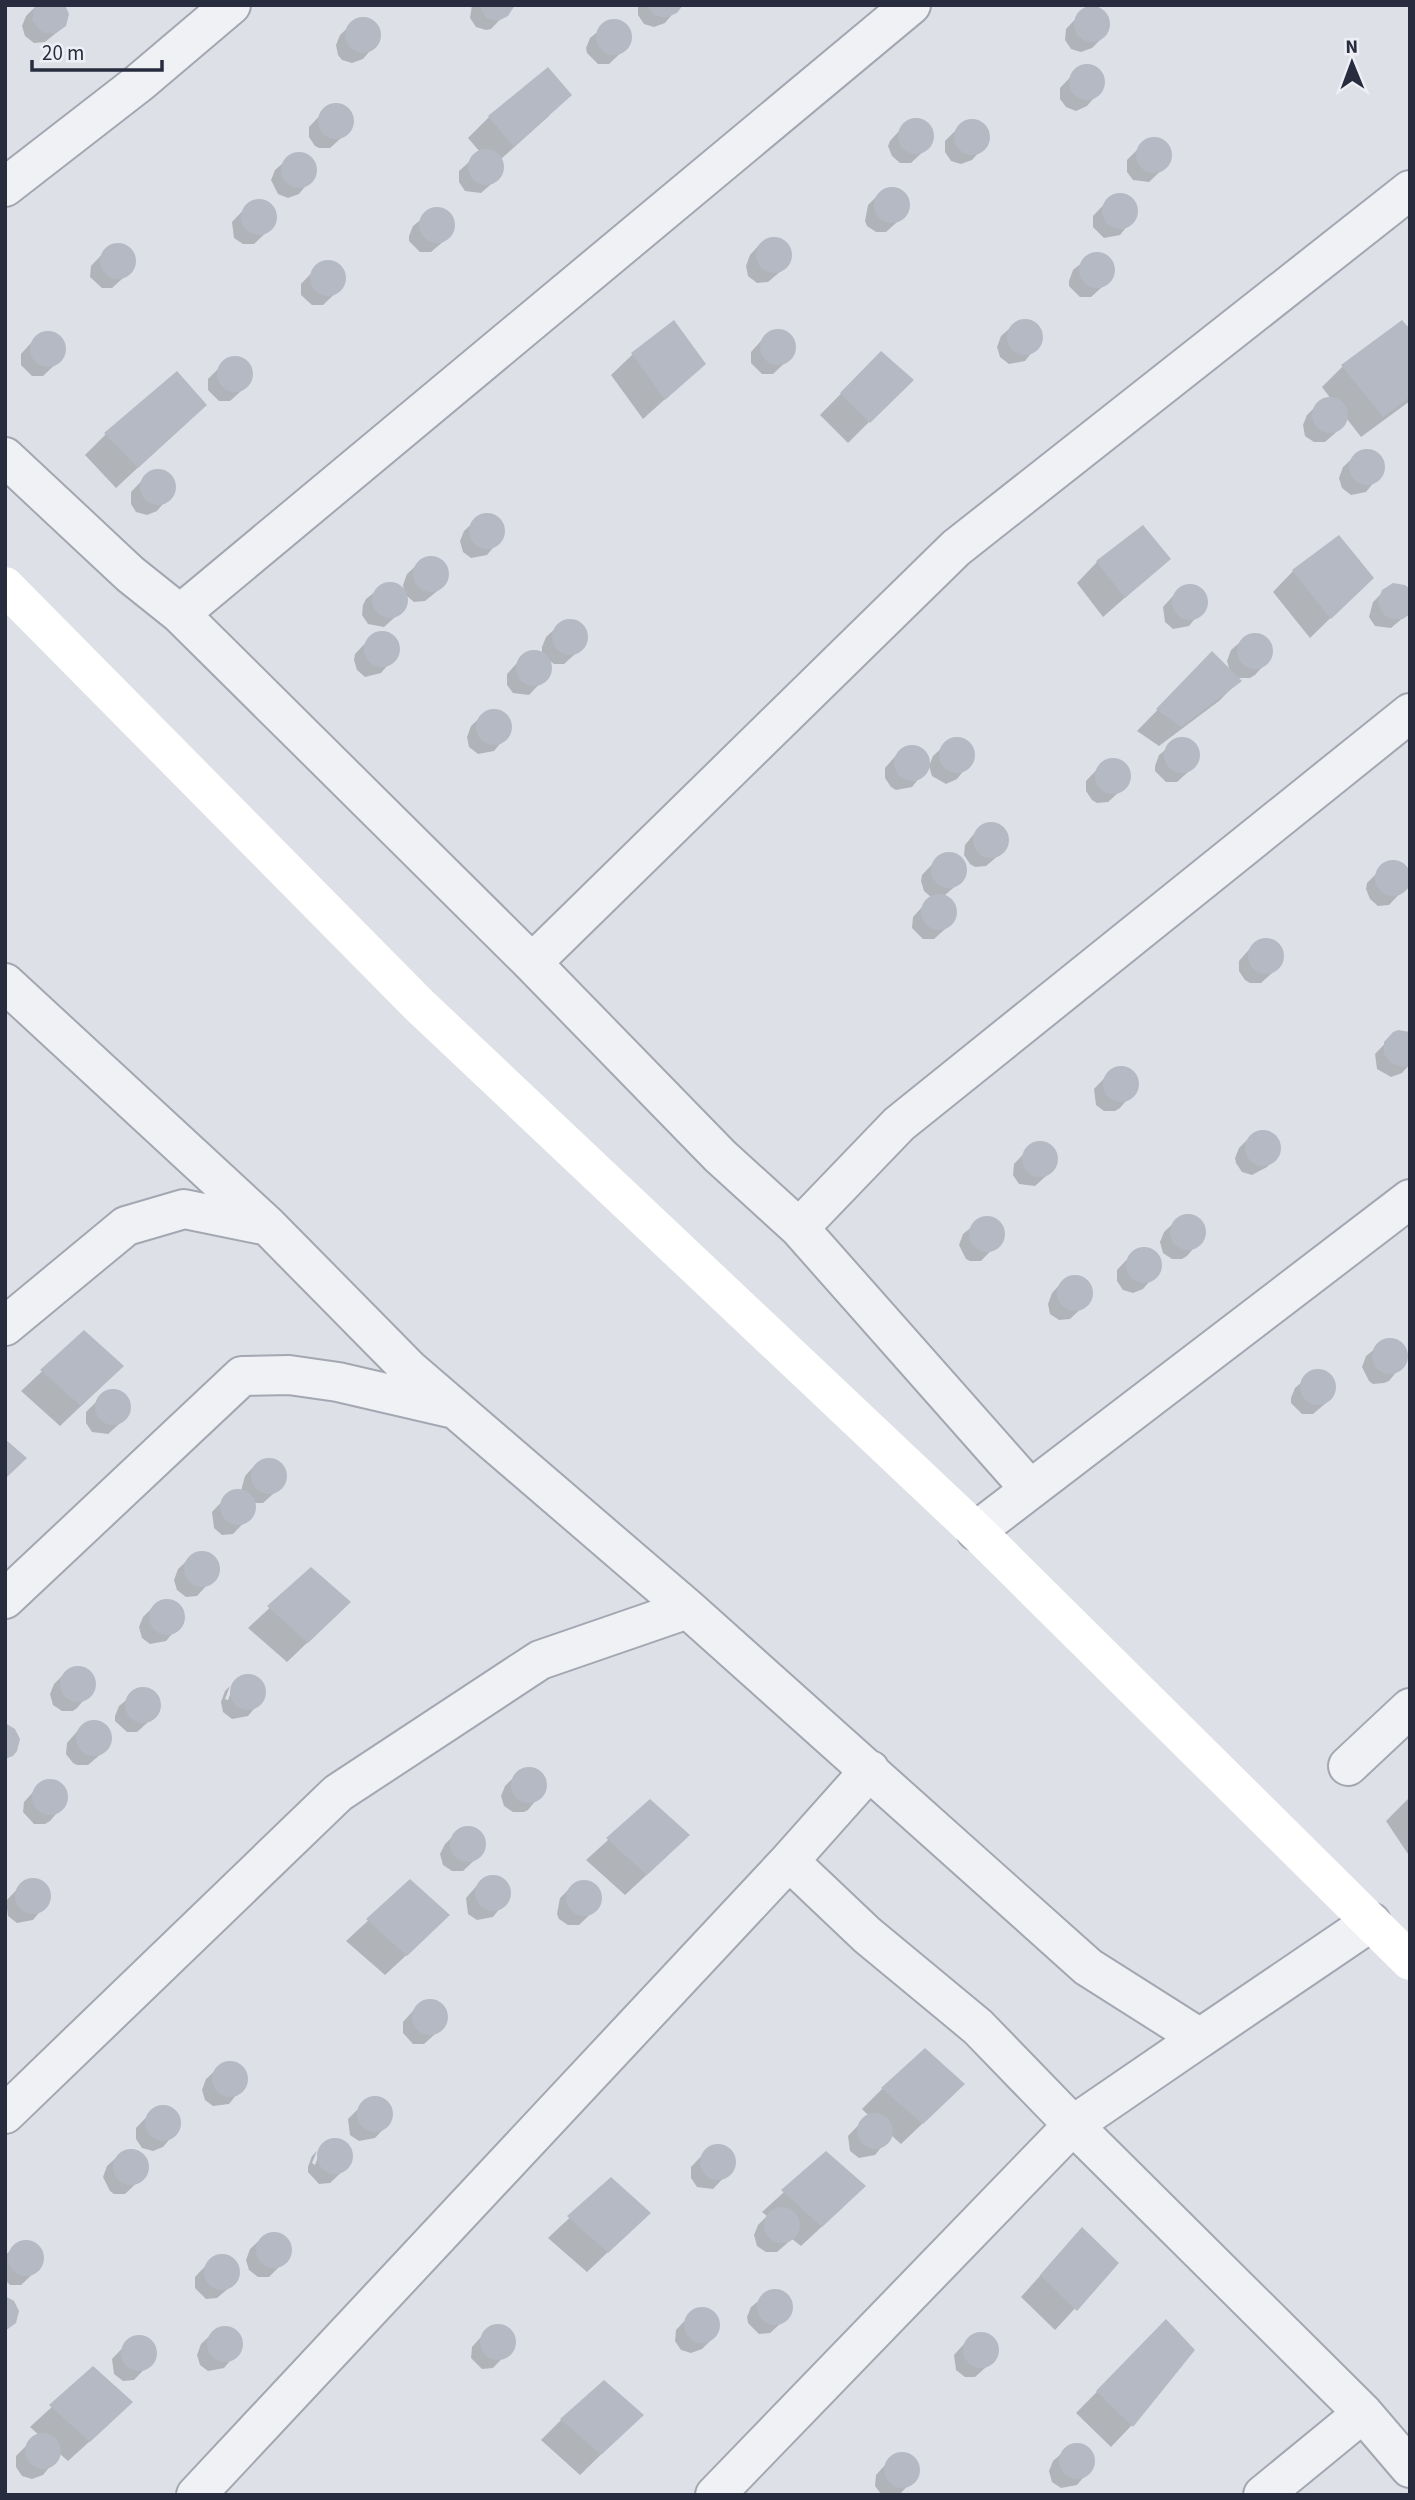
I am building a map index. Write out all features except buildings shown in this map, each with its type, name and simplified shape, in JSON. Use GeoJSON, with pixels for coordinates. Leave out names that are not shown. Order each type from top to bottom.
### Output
{"type":"FeatureCollection","features":[{"type":"Feature","properties":{"kind":"street"},"geometry":{"type":"LineString","coordinates":[[5,187],[139,83],[232,5]]}},
{"type":"Feature","properties":{"kind":"street"},"geometry":{"type":"LineString","coordinates":[[180,614],[911,5]]}},
{"type":"Feature","properties":{"kind":"street"},"geometry":{"type":"LineString","coordinates":[[533,963],[956,548],[1410,190]]}},
{"type":"Feature","properties":{"kind":"street"},"geometry":{"type":"LineString","coordinates":[[5,457],[130,573],[180,614],[533,963],[720,1156],[799,1228],[1030,1489]]}},
{"type":"Feature","properties":{"kind":"street"},"geometry":{"type":"LineString","coordinates":[[5,586],[420,1006],[976,1531],[1410,1961]]}},
{"type":"Feature","properties":{"kind":"street"},"geometry":{"type":"LineString","coordinates":[[799,1228],[899,1124],[1410,713]]}},
{"type":"Feature","properties":{"kind":"street"},"geometry":{"type":"LineString","coordinates":[[5,984],[268,1226],[410,1370],[688,1609],[1088,1967],[1200,2038]]}},
{"type":"Feature","properties":{"kind":"street"},"geometry":{"type":"LineString","coordinates":[[976,1531],[1410,1199]]}},
{"type":"Feature","properties":{"kind":"street"},"geometry":{"type":"LineString","coordinates":[[5,1326],[126,1226],[184,1209],[268,1226]]}},
{"type":"Feature","properties":{"kind":"street"},"geometry":{"type":"LineString","coordinates":[[5,1599],[242,1376],[289,1375],[338,1382],[455,1409]]}},
{"type":"Feature","properties":{"kind":"street"},"geometry":{"type":"LineString","coordinates":[[5,2114],[338,1793],[540,1660],[688,1609]]}},
{"type":"Feature","properties":{"kind":"street"},"geometry":{"type":"LineString","coordinates":[[1348,1766],[1410,1708]]}},
{"type":"Feature","properties":{"kind":"street"},"geometry":{"type":"LineString","coordinates":[[197,2495],[789,1861],[870,1770]]}},
{"type":"Feature","properties":{"kind":"street"},"geometry":{"type":"LineString","coordinates":[[789,1861],[867,1935],[978,2027],[1363,2413],[1410,2468]]}},
{"type":"Feature","properties":{"kind":"street"},"geometry":{"type":"LineString","coordinates":[[715,2495],[1073,2125],[1371,1922]]}},
{"type":"Feature","properties":{"kind":"street"},"geometry":{"type":"LineString","coordinates":[[1263,2495],[1363,2413]]}}]}
